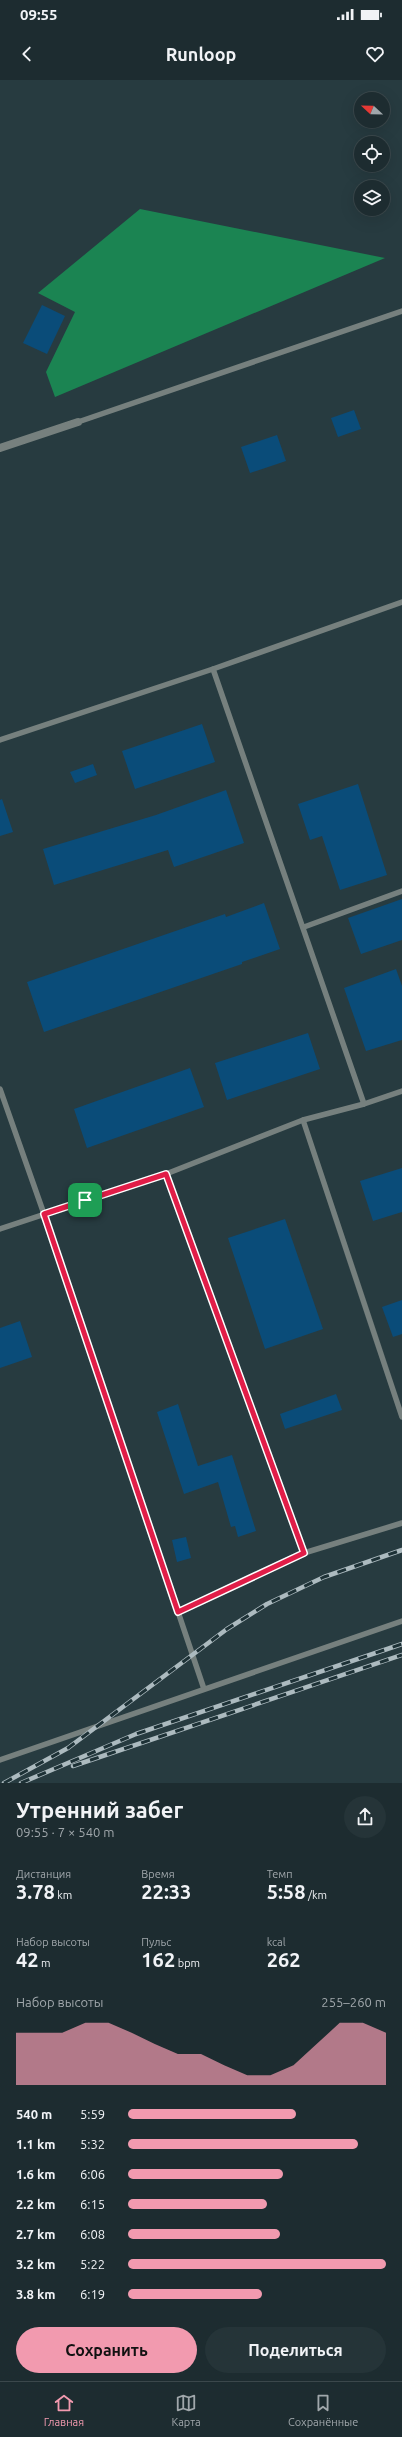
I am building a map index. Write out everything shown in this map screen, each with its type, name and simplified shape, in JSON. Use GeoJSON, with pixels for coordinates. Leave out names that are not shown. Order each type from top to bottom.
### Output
{"type":"FeatureCollection","features":[{"type":"Feature","properties":{"kind":"street"},"geometry":{"type":"LineString","coordinates":[[0,448],[78,422]]}},
{"type":"Feature","properties":{"kind":"lane"},"geometry":{"type":"LineString","coordinates":[[78,422],[402,311]]}},
{"type":"Feature","properties":{"kind":"lane"},"geometry":{"type":"LineString","coordinates":[[0,740],[213,669],[402,602]]}},
{"type":"Feature","properties":{"kind":"lane"},"geometry":{"type":"LineString","coordinates":[[213,669],[304,927],[364,1104]]}},
{"type":"Feature","properties":{"kind":"lane"},"geometry":{"type":"LineString","coordinates":[[304,927],[402,891]]}},
{"type":"Feature","properties":{"kind":"lane"},"geometry":{"type":"LineString","coordinates":[[0,1089],[44,1214],[204,1689]]}},
{"type":"Feature","properties":{"kind":"lane"},"geometry":{"type":"LineString","coordinates":[[0,1229],[166,1174],[303,1120],[364,1104],[402,1091]]}},
{"type":"Feature","properties":{"kind":"lane"},"geometry":{"type":"LineString","coordinates":[[303,1120],[402,1417]]}},
{"type":"Feature","properties":{"kind":"lane"},"geometry":{"type":"LineString","coordinates":[[166,1174],[304,1553]]}},
{"type":"Feature","properties":{"kind":"lane"},"geometry":{"type":"LineString","coordinates":[[178,1612],[304,1553],[402,1523]]}},
{"type":"Feature","properties":{"kind":"lane"},"geometry":{"type":"LineString","coordinates":[[0,1760],[402,1621]]}},
{"type":"Feature","properties":{"kind":"green space"},"geometry":{"type":"Polygon","coordinates":[[[140,209],[385,258],[55,397],[46,372],[75,312],[38,293],[140,209]]]}},
{"type":"Feature","properties":{"kind":"building"},"geometry":{"type":"Polygon","coordinates":[[[42,305],[65,316],[47,354],[23,343],[42,305]]]}},
{"type":"Feature","properties":{"kind":"building"},"geometry":{"type":"Polygon","coordinates":[[[354,410],[361,429],[338,437],[331,418],[354,410]]]}},
{"type":"Feature","properties":{"kind":"building"},"geometry":{"type":"Polygon","coordinates":[[[277,435],[286,461],[250,473],[241,447],[277,435]]]}},
{"type":"Feature","properties":{"kind":"building"},"geometry":{"type":"Polygon","coordinates":[[[202,724],[215,762],[135,789],[122,751],[202,724]]]}},
{"type":"Feature","properties":{"kind":"building"},"geometry":{"type":"Polygon","coordinates":[[[93,764],[97,775],[75,783],[70,772],[93,764]]]}},
{"type":"Feature","properties":{"kind":"building"},"geometry":{"type":"Polygon","coordinates":[[[358,784],[387,875],[340,890],[322,836],[310,840],[298,804],[358,784]]]}},
{"type":"Feature","properties":{"kind":"building"},"geometry":{"type":"Polygon","coordinates":[[[226,790],[244,843],[174,867],[168,850],[54,885],[43,849],[156,815],[226,790]]]}},
{"type":"Feature","properties":{"kind":"building"},"geometry":{"type":"Polygon","coordinates":[[[2,799],[13,832],[0,836],[0,800],[2,799]]]}},
{"type":"Feature","properties":{"kind":"building"},"geometry":{"type":"Polygon","coordinates":[[[402,899],[402,940],[361,954],[348,918],[402,899]]]}},
{"type":"Feature","properties":{"kind":"building"},"geometry":{"type":"Polygon","coordinates":[[[264,903],[280,949],[242,962],[242,964],[44,1032],[27,982],[225,914],[226,917],[264,903]]]}},
{"type":"Feature","properties":{"kind":"building"},"geometry":{"type":"Polygon","coordinates":[[[396,969],[402,986],[402,1040],[366,1051],[344,988],[396,969]]]}},
{"type":"Feature","properties":{"kind":"building"},"geometry":{"type":"Polygon","coordinates":[[[308,1033],[320,1069],[227,1100],[215,1063],[308,1033]]]}},
{"type":"Feature","properties":{"kind":"building"},"geometry":{"type":"Polygon","coordinates":[[[190,1068],[204,1107],[87,1148],[74,1109],[190,1068]]]}},
{"type":"Feature","properties":{"kind":"building"},"geometry":{"type":"Polygon","coordinates":[[[402,1168],[402,1212],[373,1221],[360,1181],[402,1168]]]}},
{"type":"Feature","properties":{"kind":"building"},"geometry":{"type":"Polygon","coordinates":[[[285,1219],[323,1329],[265,1349],[228,1238],[285,1219]]]}},
{"type":"Feature","properties":{"kind":"building"},"geometry":{"type":"Polygon","coordinates":[[[402,1300],[402,1334],[393,1337],[382,1307],[402,1300]]]}},
{"type":"Feature","properties":{"kind":"building"},"geometry":{"type":"Polygon","coordinates":[[[20,1321],[32,1357],[0,1368],[0,1328],[20,1321]]]}},
{"type":"Feature","properties":{"kind":"building"},"geometry":{"type":"Polygon","coordinates":[[[336,1394],[342,1410],[285,1429],[280,1414],[336,1394]]]}},
{"type":"Feature","properties":{"kind":"building"},"geometry":{"type":"Polygon","coordinates":[[[178,1404],[198,1466],[232,1455],[256,1531],[238,1537],[235,1526],[231,1527],[218,1482],[184,1494],[157,1412],[178,1404]]]}},
{"type":"Feature","properties":{"kind":"building"},"geometry":{"type":"Polygon","coordinates":[[[186,1537],[191,1558],[177,1562],[172,1540],[186,1537]]]}},
{"type":"Feature","properties":{"kind":"railway"},"geometry":{"type":"LineString","coordinates":[[4,1783],[68,1748],[227,1629],[267,1604],[324,1577],[402,1550]]}},
{"type":"Feature","properties":{"kind":"railway"},"geometry":{"type":"LineString","coordinates":[[21,1783],[136,1734],[402,1644]]}},
{"type":"Feature","properties":{"kind":"railway"},"geometry":{"type":"LineString","coordinates":[[73,1766],[402,1655]]}},
{"type":"Feature","properties":{"kind":"route"},"geometry":{"type":"LineString","coordinates":[[166,1174],[304,1553],[178,1612],[44,1214],[85,1200],[166,1174]]}}]}
